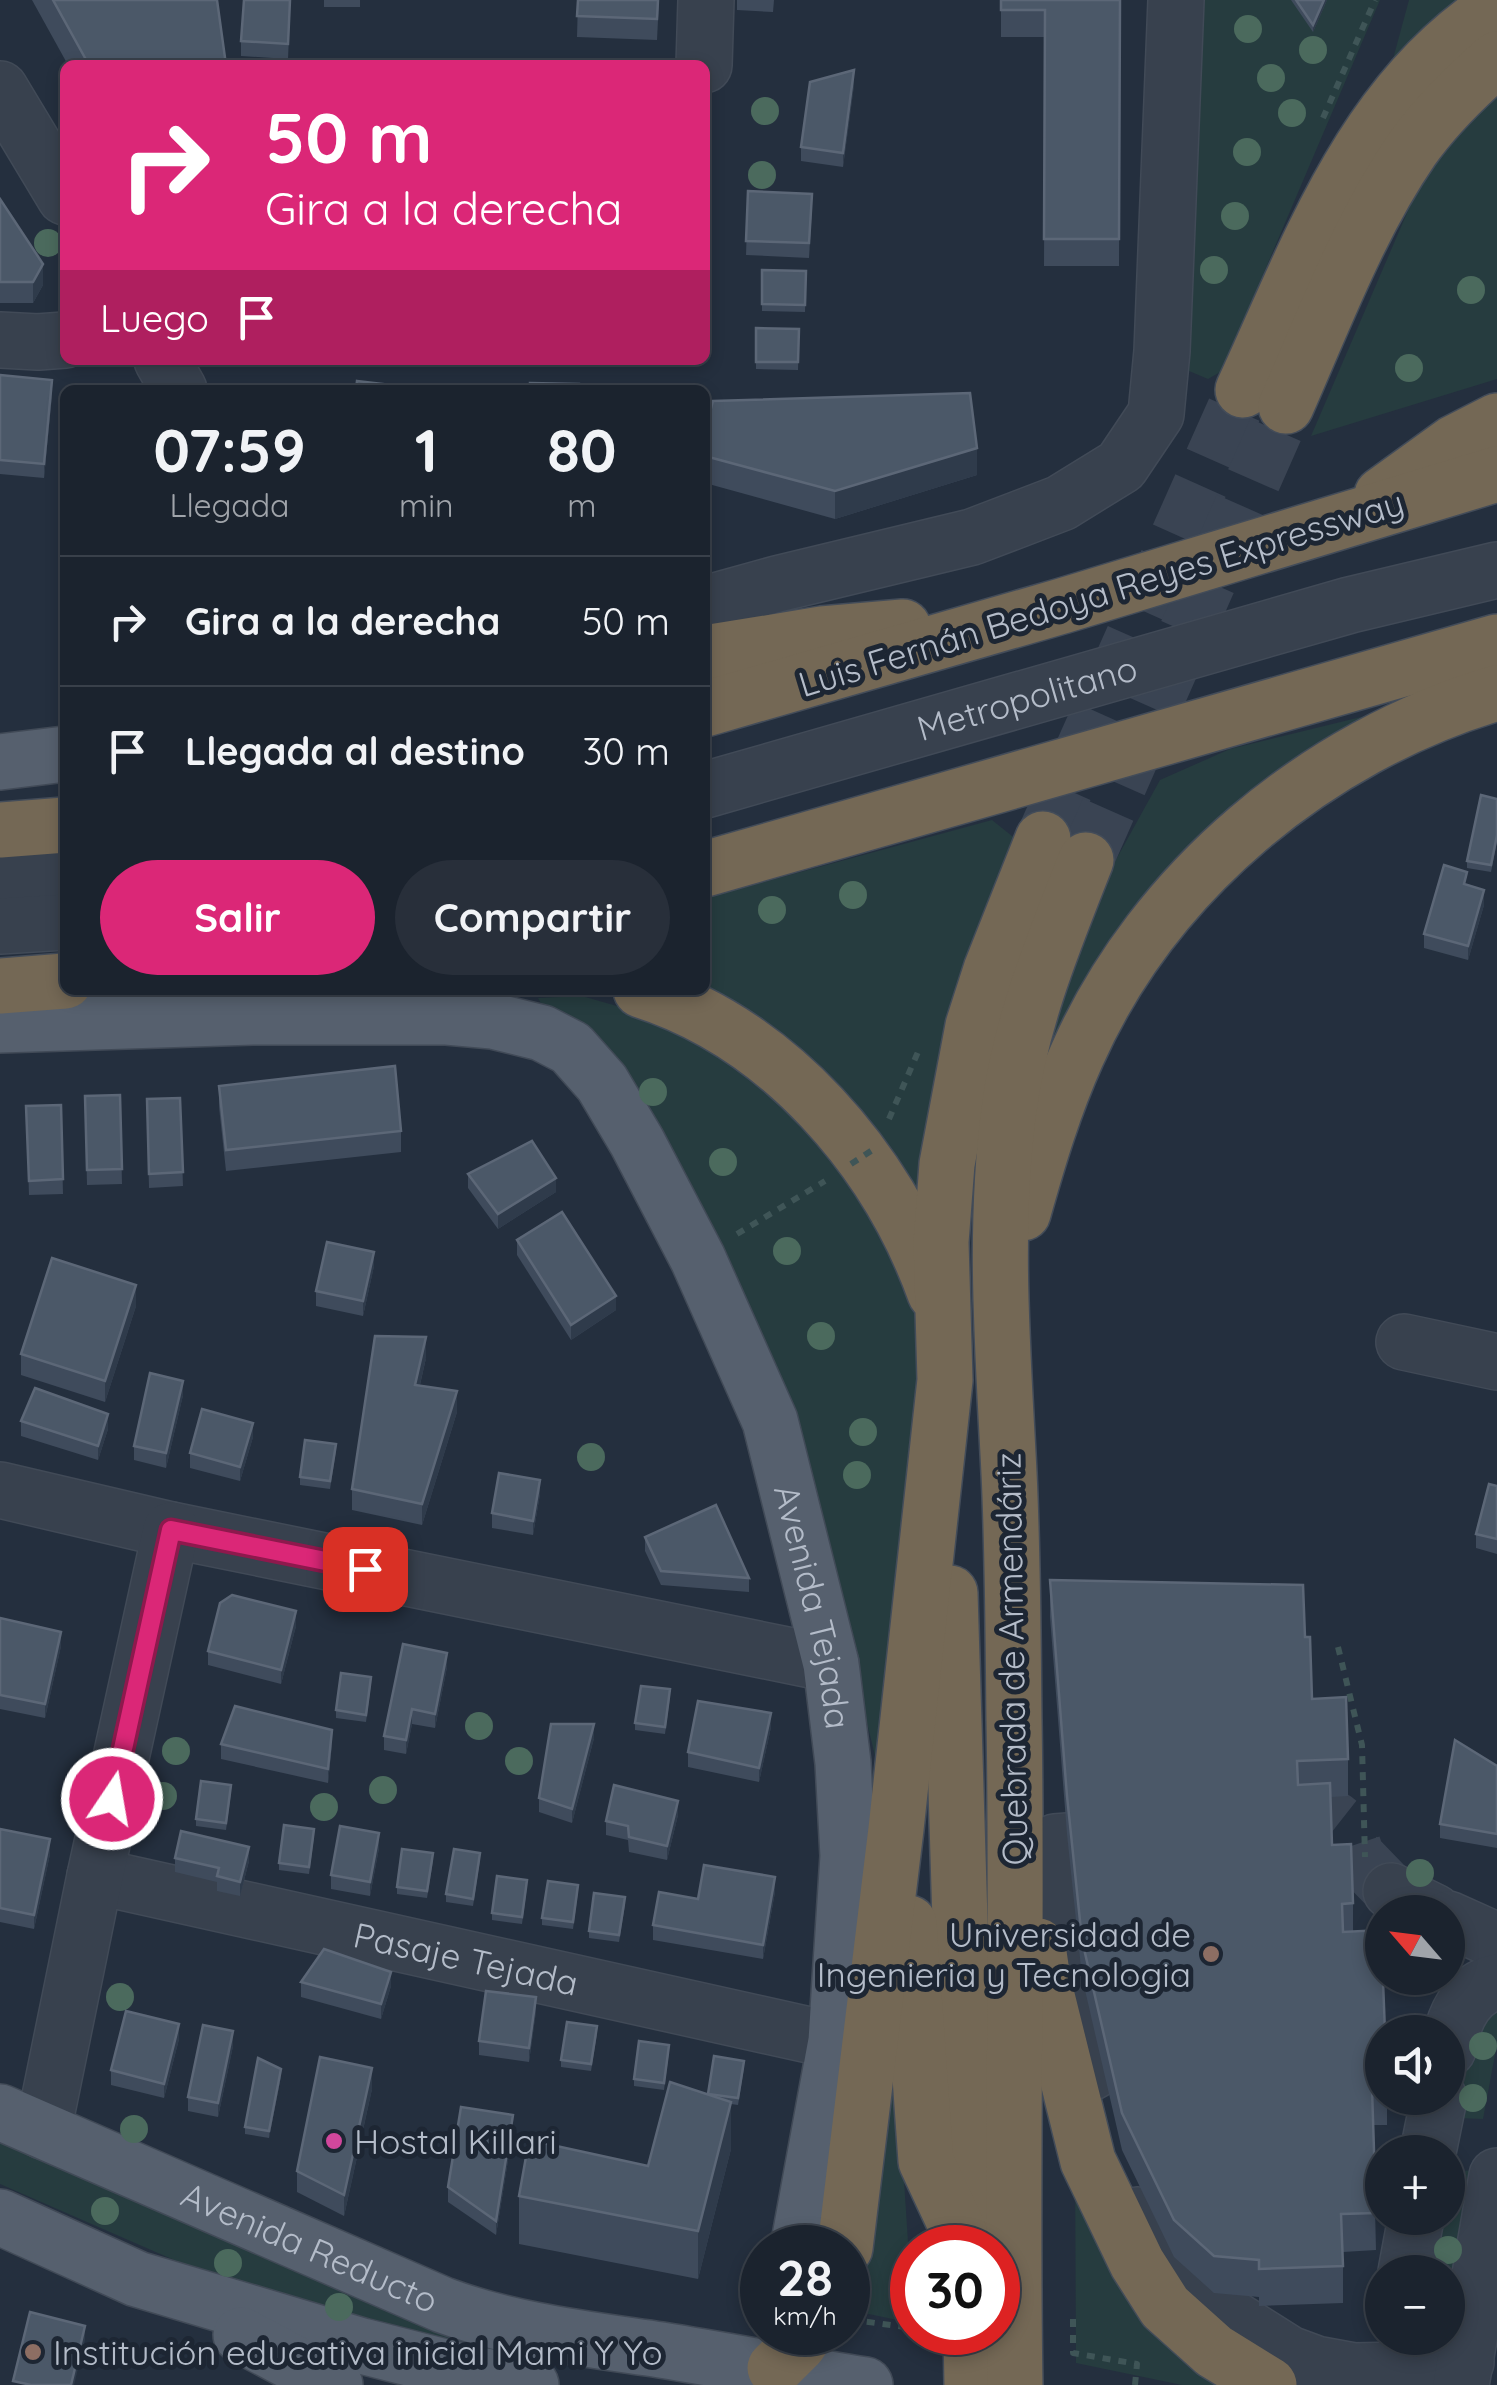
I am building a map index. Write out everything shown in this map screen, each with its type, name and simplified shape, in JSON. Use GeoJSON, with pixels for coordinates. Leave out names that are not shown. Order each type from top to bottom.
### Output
{"type":"FeatureCollection","features":[{"type":"Feature","properties":{"kind":"highway"},"geometry":{"type":"LineString","coordinates":[[1497,6],[1426,62],[1379,119],[1336,191],[1264,398],[1344,276],[1388,187],[1414,146],[1445,108],[1497,59]]}},
{"type":"Feature","properties":{"kind":"highway"},"geometry":{"type":"LineString","coordinates":[[1347,520],[1454,442],[1497,421]]}},
{"type":"Feature","properties":{"kind":"highway","name":"Luis Fernán Bedoya Reyes Expressway"},"geometry":{"type":"LineString","coordinates":[[710,708],[1497,474]]}},
{"type":"Feature","properties":{"kind":"highway"},"geometry":{"type":"LineString","coordinates":[[710,652],[822,634],[1020,618]]}},
{"type":"Feature","properties":{"kind":"highway"},"geometry":{"type":"LineString","coordinates":[[710,867],[1497,642]]}},
{"type":"Feature","properties":{"kind":"highway"},"geometry":{"type":"LineString","coordinates":[[1000,1293],[1037,1164],[1078,1051],[1127,966],[1172,905],[1220,854],[1279,802],[1372,742],[1497,692]]}},
{"type":"Feature","properties":{"kind":"highway"},"geometry":{"type":"LineString","coordinates":[[0,830],[60,825]]}},
{"type":"Feature","properties":{"kind":"highway","name":"Quebrada de Armendáriz"},"geometry":{"type":"LineString","coordinates":[[943,1318],[941,1242],[947,1164],[973,1026],[990,970],[1065,850],[1048,954],[1026,1028],[1009,1108],[1001,1200],[1000,1293],[1011,1513],[1015,1765],[985,2225]]}},
{"type":"Feature","properties":{"kind":"highway"},"geometry":{"type":"LineString","coordinates":[[0,986],[60,980]]}},
{"type":"Feature","properties":{"kind":"highway"},"geometry":{"type":"LineString","coordinates":[[652,995],[750,1044],[810,1095],[863,1159],[885,1193],[918,1254],[943,1318],[945,1380],[848,2225]]}},
{"type":"Feature","properties":{"kind":"highway","name":"Quebrada de Armendáriz"},"geometry":{"type":"LineString","coordinates":[[945,1380],[953,1725],[981,2225]]}},
{"type":"Feature","properties":{"kind":"highway"},"geometry":{"type":"LineString","coordinates":[[1015,1765],[1043,1980],[1052,2163],[1042,2231],[1020,2239]]}},
{"type":"Feature","properties":{"kind":"highway"},"geometry":{"type":"LineString","coordinates":[[1043,1980],[1088,2161],[1136,2263],[1177,2318],[1214,2351],[1270,2385]]}},
{"type":"Feature","properties":{"kind":"highway"},"geometry":{"type":"LineString","coordinates":[[972,2355],[972,2385]]}},
{"type":"Feature","properties":{"kind":"highway","name":"Quebrada de Armendáriz"},"geometry":{"type":"LineString","coordinates":[[1008,2355],[1015,2385]]}},
{"type":"Feature","properties":{"kind":"main road"},"geometry":{"type":"LineString","coordinates":[[0,762],[60,755]]}},
{"type":"Feature","properties":{"kind":"main road","name":"Avenida Tejada"},"geometry":{"type":"LineString","coordinates":[[0,1025],[447,1016],[493,1021],[542,1033],[571,1048],[602,1082],[698,1258],[770,1422],[831,1664],[843,1763],[848,1856],[836,2041],[802,2225]]}},
{"type":"Feature","properties":{"kind":"main road","name":"Avenida Reducto"},"geometry":{"type":"LineString","coordinates":[[22,2121],[478,2318],[532,2330],[740,2336]]}},
{"type":"Feature","properties":{"kind":"main road","name":"Avenida Reducto"},"geometry":{"type":"LineString","coordinates":[[0,2217],[137,2279],[362,2346],[531,2385]]}},
{"type":"Feature","properties":{"kind":"main road"},"geometry":{"type":"LineString","coordinates":[[137,2279],[335,2385]]}},
{"type":"Feature","properties":{"kind":"main road","name":"Avenida Reducto"},"geometry":{"type":"LineString","coordinates":[[824,2355],[857,2384]]}},
{"type":"Feature","properties":{"kind":"street"},"geometry":{"type":"LineString","coordinates":[[704,60],[706,0]]}},
{"type":"Feature","properties":{"kind":"street"},"geometry":{"type":"LineString","coordinates":[[710,603],[972,537],[1061,504],[1122,466],[1156,414],[1162,352],[1176,0]]}},
{"type":"Feature","properties":{"kind":"street"},"geometry":{"type":"LineString","coordinates":[[0,90],[60,189]]}},
{"type":"Feature","properties":{"kind":"street"},"geometry":{"type":"LineString","coordinates":[[0,340],[60,340]]}},
{"type":"Feature","properties":{"kind":"street","name":"Metropolitano"},"geometry":{"type":"LineString","coordinates":[[1350,605],[1497,555]]}},
{"type":"Feature","properties":{"kind":"street","name":"Metropolitano"},"geometry":{"type":"LineString","coordinates":[[710,789],[1350,605],[1497,570]]}},
{"type":"Feature","properties":{"kind":"street"},"geometry":{"type":"LineString","coordinates":[[0,873],[60,869]]}},
{"type":"Feature","properties":{"kind":"street"},"geometry":{"type":"LineString","coordinates":[[0,926],[60,922]]}},
{"type":"Feature","properties":{"kind":"street"},"geometry":{"type":"LineString","coordinates":[[1404,1342],[1497,1362]]}},
{"type":"Feature","properties":{"kind":"street"},"geometry":{"type":"LineString","coordinates":[[0,1490],[171,1530],[831,1664]]}},
{"type":"Feature","properties":{"kind":"street"},"geometry":{"type":"LineString","coordinates":[[22,2121],[96,1876],[171,1530]]}},
{"type":"Feature","properties":{"kind":"street"},"geometry":{"type":"LineString","coordinates":[[1068,1841],[1054,1842],[1071,1976],[1110,2156],[1158,2258],[1202,2299],[1289,2354],[1316,2364],[1354,2371],[1463,2373],[1497,2176]]}},
{"type":"Feature","properties":{"kind":"street","name":"Pasaje Tejada"},"geometry":{"type":"LineString","coordinates":[[96,1876],[836,2041]]}},
{"type":"Feature","properties":{"kind":"street"},"geometry":{"type":"LineString","coordinates":[[1465,1927],[1497,1941]]}},
{"type":"Feature","properties":{"kind":"street"},"geometry":{"type":"LineString","coordinates":[[1458,2015],[1468,1998],[1486,1984],[1497,1982]]}},
{"type":"Feature","properties":{"kind":"path"},"geometry":{"type":"LineString","coordinates":[[852,1164],[877,1148]]}},
{"type":"Feature","properties":{"kind":"path"},"geometry":{"type":"LineString","coordinates":[[698,1258],[840,1172]]}},
{"type":"Feature","properties":{"kind":"path"},"geometry":{"type":"LineString","coordinates":[[1338,1647],[1397,1888]]}},
{"type":"Feature","properties":{"kind":"path"},"geometry":{"type":"LineString","coordinates":[[1073,2319],[1073,2353],[1137,2364],[1135,2385]]}},
{"type":"Feature","properties":{"kind":"green space"},"geometry":{"type":"Polygon","coordinates":[[[1204,0],[1380,0],[1222,371],[1208,379],[1189,371],[1204,0]]]}},
{"type":"Feature","properties":{"kind":"green space"},"geometry":{"type":"Polygon","coordinates":[[[1409,0],[1478,0],[1390,70],[1409,0]]]}},
{"type":"Feature","properties":{"kind":"green space"},"geometry":{"type":"Polygon","coordinates":[[[1497,93],[1497,379],[1311,436],[1419,185],[1475,104],[1497,93]]]}},
{"type":"Feature","properties":{"kind":"green space"},"geometry":{"type":"Polygon","coordinates":[[[1406,706],[1309,760],[1047,1093],[1042,1028],[1086,914],[1160,780],[1230,749],[1406,706]]]}},
{"type":"Feature","properties":{"kind":"green space"},"geometry":{"type":"Polygon","coordinates":[[[992,820],[1017,840],[932,1245],[709,995],[710,897],[992,820]]]}},
{"type":"Feature","properties":{"kind":"green space"},"geometry":{"type":"Polygon","coordinates":[[[582,996],[624,1008],[707,1049],[799,1117],[889,1232],[921,1310],[935,1408],[888,1810],[844,1627],[636,1175],[538,998],[582,996]]]}},
{"type":"Feature","properties":{"kind":"green space"},"geometry":{"type":"Polygon","coordinates":[[[893,2012],[907,2225],[890,2225],[890,2318],[870,2314],[870,2225],[865,2225],[893,2012]]]}},
{"type":"Feature","properties":{"kind":"green space"},"geometry":{"type":"Polygon","coordinates":[[[1497,2013],[1497,2044],[1483,2119],[1457,2118],[1465,2115],[1465,2071],[1472,2030],[1497,2013]]]}},
{"type":"Feature","properties":{"kind":"green space"},"geometry":{"type":"Polygon","coordinates":[[[0,2140],[483,2342],[479,2355],[206,2274],[0,2184],[0,2140]]]}},
{"type":"Feature","properties":{"kind":"green space"},"geometry":{"type":"Polygon","coordinates":[[[1075,2152],[1116,2269],[1153,2333],[1222,2385],[1182,2385],[1076,2363],[1075,2152]]]}},
{"type":"Feature","properties":{"kind":"green space"},"geometry":{"type":"Polygon","coordinates":[[[1465,2171],[1474,2171],[1465,2222],[1465,2171]]]}},
{"type":"Feature","properties":{"kind":"green space"},"geometry":{"type":"Polygon","coordinates":[[[1440,2235],[1463,2235],[1459,2255],[1438,2255],[1440,2235]]]}},
{"type":"Feature","properties":{"kind":"building"},"geometry":{"type":"Polygon","coordinates":[[[53,0],[217,0],[225,60],[86,60],[53,0]]]}},
{"type":"Feature","properties":{"kind":"building"},"geometry":{"type":"Polygon","coordinates":[[[244,0],[290,0],[288,44],[241,41],[244,0]]]}},
{"type":"Feature","properties":{"kind":"building"},"geometry":{"type":"Polygon","coordinates":[[[578,0],[658,0],[657,19],[577,16],[578,0]]]}},
{"type":"Feature","properties":{"kind":"building"},"geometry":{"type":"Polygon","coordinates":[[[1001,0],[1120,0],[1119,239],[1044,239],[1045,10],[1001,10],[1001,0]]]}},
{"type":"Feature","properties":{"kind":"building"},"geometry":{"type":"Polygon","coordinates":[[[1296,0],[1324,0],[1313,25],[1296,0]]]}},
{"type":"Feature","properties":{"kind":"building"},"geometry":{"type":"Polygon","coordinates":[[[854,70],[843,153],[801,147],[810,82],[854,70]]]}},
{"type":"Feature","properties":{"kind":"building"},"geometry":{"type":"Polygon","coordinates":[[[748,191],[812,194],[809,243],[746,241],[748,191]]]}},
{"type":"Feature","properties":{"kind":"building"},"geometry":{"type":"Polygon","coordinates":[[[0,199],[43,264],[33,282],[0,282],[0,199]]]}},
{"type":"Feature","properties":{"kind":"building"},"geometry":{"type":"Polygon","coordinates":[[[762,270],[806,271],[805,305],[762,304],[762,270]]]}},
{"type":"Feature","properties":{"kind":"building"},"geometry":{"type":"Polygon","coordinates":[[[756,328],[799,329],[798,362],[756,362],[756,328]]]}},
{"type":"Feature","properties":{"kind":"building"},"geometry":{"type":"Polygon","coordinates":[[[0,375],[52,380],[44,464],[0,460],[0,375]]]}},
{"type":"Feature","properties":{"kind":"building"},"geometry":{"type":"Polygon","coordinates":[[[357,381],[392,385],[357,385],[357,381]]]}},
{"type":"Feature","properties":{"kind":"building"},"geometry":{"type":"Polygon","coordinates":[[[530,383],[579,384],[579,385],[530,383]]]}},
{"type":"Feature","properties":{"kind":"building"},"geometry":{"type":"Polygon","coordinates":[[[970,393],[977,448],[835,491],[710,457],[713,401],[970,393]]]}},
{"type":"Feature","properties":{"kind":"building"},"geometry":{"type":"Polygon","coordinates":[[[1481,795],[1497,799],[1497,835],[1491,865],[1467,861],[1481,795]]]}},
{"type":"Feature","properties":{"kind":"building"},"geometry":{"type":"Polygon","coordinates":[[[1444,865],[1467,872],[1464,884],[1484,890],[1468,946],[1424,934],[1444,865]]]}},
{"type":"Feature","properties":{"kind":"building"},"geometry":{"type":"Polygon","coordinates":[[[395,1066],[401,1131],[226,1150],[219,1086],[395,1066]]]}},
{"type":"Feature","properties":{"kind":"building"},"geometry":{"type":"Polygon","coordinates":[[[120,1095],[122,1169],[87,1170],[85,1096],[120,1095]]]}},
{"type":"Feature","properties":{"kind":"building"},"geometry":{"type":"Polygon","coordinates":[[[180,1098],[183,1172],[149,1174],[147,1099],[180,1098]]]}},
{"type":"Feature","properties":{"kind":"building"},"geometry":{"type":"Polygon","coordinates":[[[61,1105],[63,1179],[29,1181],[26,1106],[61,1105]]]}},
{"type":"Feature","properties":{"kind":"building"},"geometry":{"type":"Polygon","coordinates":[[[532,1141],[556,1178],[498,1214],[468,1174],[532,1141]]]}},
{"type":"Feature","properties":{"kind":"building"},"geometry":{"type":"Polygon","coordinates":[[[562,1212],[616,1296],[571,1325],[517,1240],[562,1212]]]}},
{"type":"Feature","properties":{"kind":"building"},"geometry":{"type":"Polygon","coordinates":[[[327,1242],[374,1252],[363,1301],[316,1291],[327,1242]]]}},
{"type":"Feature","properties":{"kind":"building"},"geometry":{"type":"Polygon","coordinates":[[[52,1258],[136,1285],[105,1381],[21,1354],[52,1258]]]}},
{"type":"Feature","properties":{"kind":"building"},"geometry":{"type":"Polygon","coordinates":[[[375,1336],[426,1337],[415,1385],[457,1391],[422,1504],[352,1489],[375,1336]]]}},
{"type":"Feature","properties":{"kind":"building"},"geometry":{"type":"Polygon","coordinates":[[[150,1373],[183,1381],[166,1453],[134,1446],[150,1373]]]}},
{"type":"Feature","properties":{"kind":"building"},"geometry":{"type":"Polygon","coordinates":[[[35,1388],[108,1414],[98,1446],[21,1421],[35,1388]]]}},
{"type":"Feature","properties":{"kind":"building"},"geometry":{"type":"Polygon","coordinates":[[[202,1409],[253,1423],[240,1467],[190,1453],[202,1409]]]}},
{"type":"Feature","properties":{"kind":"building"},"geometry":{"type":"Polygon","coordinates":[[[305,1440],[336,1444],[330,1481],[300,1477],[305,1440]]]}},
{"type":"Feature","properties":{"kind":"building"},"geometry":{"type":"Polygon","coordinates":[[[499,1473],[540,1480],[533,1521],[492,1513],[499,1473]]]}},
{"type":"Feature","properties":{"kind":"building"},"geometry":{"type":"Polygon","coordinates":[[[1489,1484],[1497,1486],[1497,1539],[1476,1534],[1489,1484]]]}},
{"type":"Feature","properties":{"kind":"building"},"geometry":{"type":"Polygon","coordinates":[[[716,1505],[749,1578],[661,1571],[645,1537],[716,1505]]]}},
{"type":"Feature","properties":{"kind":"building","name":"Universidad de Ingenieria y Tecnologia"},"geometry":{"type":"Polygon","coordinates":[[[1050,1580],[1303,1585],[1312,1699],[1346,1697],[1348,1759],[1297,1761],[1298,1785],[1330,1783],[1332,1845],[1351,1844],[1353,1903],[1342,1904],[1343,1932],[1365,1931],[1365,1995],[1384,1995],[1384,2015],[1365,2015],[1365,2115],[1373,2115],[1374,2135],[1365,2135],[1365,2213],[1341,2214],[1343,2266],[1259,2269],[1259,2260],[1214,2256],[1174,2220],[1122,2113],[1082,1940],[1050,1580]]]}},
{"type":"Feature","properties":{"kind":"building"},"geometry":{"type":"Polygon","coordinates":[[[232,1595],[296,1611],[281,1670],[208,1651],[220,1603],[232,1595]]]}},
{"type":"Feature","properties":{"kind":"building"},"geometry":{"type":"Polygon","coordinates":[[[0,1618],[61,1632],[45,1704],[0,1695],[0,1618]]]}},
{"type":"Feature","properties":{"kind":"building"},"geometry":{"type":"Polygon","coordinates":[[[403,1644],[447,1653],[435,1714],[412,1709],[406,1740],[384,1736],[403,1644]]]}},
{"type":"Feature","properties":{"kind":"building"},"geometry":{"type":"Polygon","coordinates":[[[341,1673],[371,1677],[366,1715],[336,1710],[341,1673]]]}},
{"type":"Feature","properties":{"kind":"building"},"geometry":{"type":"Polygon","coordinates":[[[641,1686],[670,1689],[665,1727],[635,1723],[641,1686]]]}},
{"type":"Feature","properties":{"kind":"building"},"geometry":{"type":"Polygon","coordinates":[[[698,1701],[771,1713],[759,1768],[688,1752],[698,1701]]]}},
{"type":"Feature","properties":{"kind":"building"},"geometry":{"type":"Polygon","coordinates":[[[235,1706],[332,1730],[328,1769],[221,1744],[235,1706]]]}},
{"type":"Feature","properties":{"kind":"building"},"geometry":{"type":"Polygon","coordinates":[[[551,1724],[594,1724],[572,1809],[539,1798],[551,1724]]]}},
{"type":"Feature","properties":{"kind":"building"},"geometry":{"type":"Polygon","coordinates":[[[1455,1740],[1497,1766],[1497,1834],[1440,1824],[1455,1740]]]}},
{"type":"Feature","properties":{"kind":"building"},"geometry":{"type":"Polygon","coordinates":[[[201,1781],[231,1785],[226,1823],[196,1819],[201,1781]]]}},
{"type":"Feature","properties":{"kind":"building"},"geometry":{"type":"Polygon","coordinates":[[[614,1785],[678,1801],[667,1846],[629,1837],[628,1826],[606,1821],[614,1785]]]}},
{"type":"Feature","properties":{"kind":"building"},"geometry":{"type":"Polygon","coordinates":[[[284,1825],[314,1829],[309,1867],[279,1863],[284,1825]]]}},
{"type":"Feature","properties":{"kind":"building"},"geometry":{"type":"Polygon","coordinates":[[[340,1826],[379,1833],[370,1882],[331,1875],[340,1826]]]}},
{"type":"Feature","properties":{"kind":"building"},"geometry":{"type":"Polygon","coordinates":[[[0,1829],[50,1839],[34,1915],[0,1908],[0,1829]]]}},
{"type":"Feature","properties":{"kind":"building"},"geometry":{"type":"Polygon","coordinates":[[[181,1831],[249,1847],[240,1882],[217,1876],[219,1868],[175,1858],[181,1831]]]}},
{"type":"Feature","properties":{"kind":"building"},"geometry":{"type":"Polygon","coordinates":[[[402,1849],[433,1853],[427,1891],[397,1887],[402,1849]]]}},
{"type":"Feature","properties":{"kind":"building"},"geometry":{"type":"Polygon","coordinates":[[[454,1849],[480,1853],[473,1899],[446,1894],[454,1849]]]}},
{"type":"Feature","properties":{"kind":"building"},"geometry":{"type":"Polygon","coordinates":[[[704,1865],[775,1877],[763,1945],[653,1925],[659,1892],[698,1899],[704,1865]]]}},
{"type":"Feature","properties":{"kind":"building"},"geometry":{"type":"Polygon","coordinates":[[[497,1876],[527,1880],[522,1917],[492,1913],[497,1876]]]}},
{"type":"Feature","properties":{"kind":"building"},"geometry":{"type":"Polygon","coordinates":[[[548,1881],[578,1885],[573,1922],[542,1918],[548,1881]]]}},
{"type":"Feature","properties":{"kind":"building"},"geometry":{"type":"Polygon","coordinates":[[[594,1893],[625,1897],[619,1935],[589,1931],[594,1893]]]}},
{"type":"Feature","properties":{"kind":"building"},"geometry":{"type":"Polygon","coordinates":[[[324,1949],[391,1972],[381,2004],[301,1982],[324,1949]]]}},
{"type":"Feature","properties":{"kind":"building"},"geometry":{"type":"Polygon","coordinates":[[[486,1991],[536,1997],[529,2048],[479,2041],[486,1991]]]}},
{"type":"Feature","properties":{"kind":"building"},"geometry":{"type":"Polygon","coordinates":[[[126,2011],[179,2024],[164,2084],[111,2070],[126,2011]]]}},
{"type":"Feature","properties":{"kind":"building"},"geometry":{"type":"Polygon","coordinates":[[[567,2022],[597,2026],[591,2064],[561,2060],[567,2022]]]}},
{"type":"Feature","properties":{"kind":"building"},"geometry":{"type":"Polygon","coordinates":[[[203,2025],[233,2031],[218,2103],[188,2097],[203,2025]]]}},
{"type":"Feature","properties":{"kind":"building"},"geometry":{"type":"Polygon","coordinates":[[[639,2041],[669,2045],[664,2083],[634,2079],[639,2041]]]}},
{"type":"Feature","properties":{"kind":"building"},"geometry":{"type":"Polygon","coordinates":[[[714,2056],[744,2061],[738,2098],[708,2094],[714,2056]]]}},
{"type":"Feature","properties":{"kind":"building","name":"Hostal Killari"},"geometry":{"type":"Polygon","coordinates":[[[320,2057],[372,2068],[344,2195],[297,2171],[320,2057]]]}},
{"type":"Feature","properties":{"kind":"building"},"geometry":{"type":"Polygon","coordinates":[[[258,2058],[281,2069],[269,2131],[245,2127],[258,2058]]]}},
{"type":"Feature","properties":{"kind":"building"},"geometry":{"type":"Polygon","coordinates":[[[670,2082],[731,2102],[698,2231],[519,2196],[529,2140],[648,2166],[670,2082]]]}},
{"type":"Feature","properties":{"kind":"building"},"geometry":{"type":"Polygon","coordinates":[[[461,2107],[513,2115],[496,2221],[448,2187],[461,2107]]]}},
{"type":"Feature","properties":{"kind":"building"},"geometry":{"type":"Polygon","coordinates":[[[30,2312],[85,2326],[71,2385],[13,2381],[30,2312]]]}},
{"type":"Feature","properties":{"kind":"tunnel"},"geometry":{"type":"LineString","coordinates":[[1043,839],[1243,390]]}},
{"type":"Feature","properties":{"kind":"tunnel"},"geometry":{"type":"LineString","coordinates":[[1086,860],[1286,406]]}},
{"type":"Feature","properties":{"kind":"tunnel"},"geometry":{"type":"LineString","coordinates":[[1288,1804],[1334,1818],[1348,1829],[1357,1856],[1391,1891]]}},
{"type":"Feature","properties":{"kind":"place","name":"Universidad de Ingenieria y Tecnologia"},"geometry":{"type":"Point","coordinates":[1211,1954]}},
{"type":"Feature","properties":{"kind":"place","name":"Hostal Killari"},"geometry":{"type":"Point","coordinates":[334,2141]}},
{"type":"Feature","properties":{"kind":"place","name":"Institución educativa inicial Mami Y Yo"},"geometry":{"type":"Point","coordinates":[33,2352]}},
{"type":"Feature","properties":{"kind":"route"},"geometry":{"type":"LineString","coordinates":[[112,1799],[171,1530],[365,1569]]}}]}
